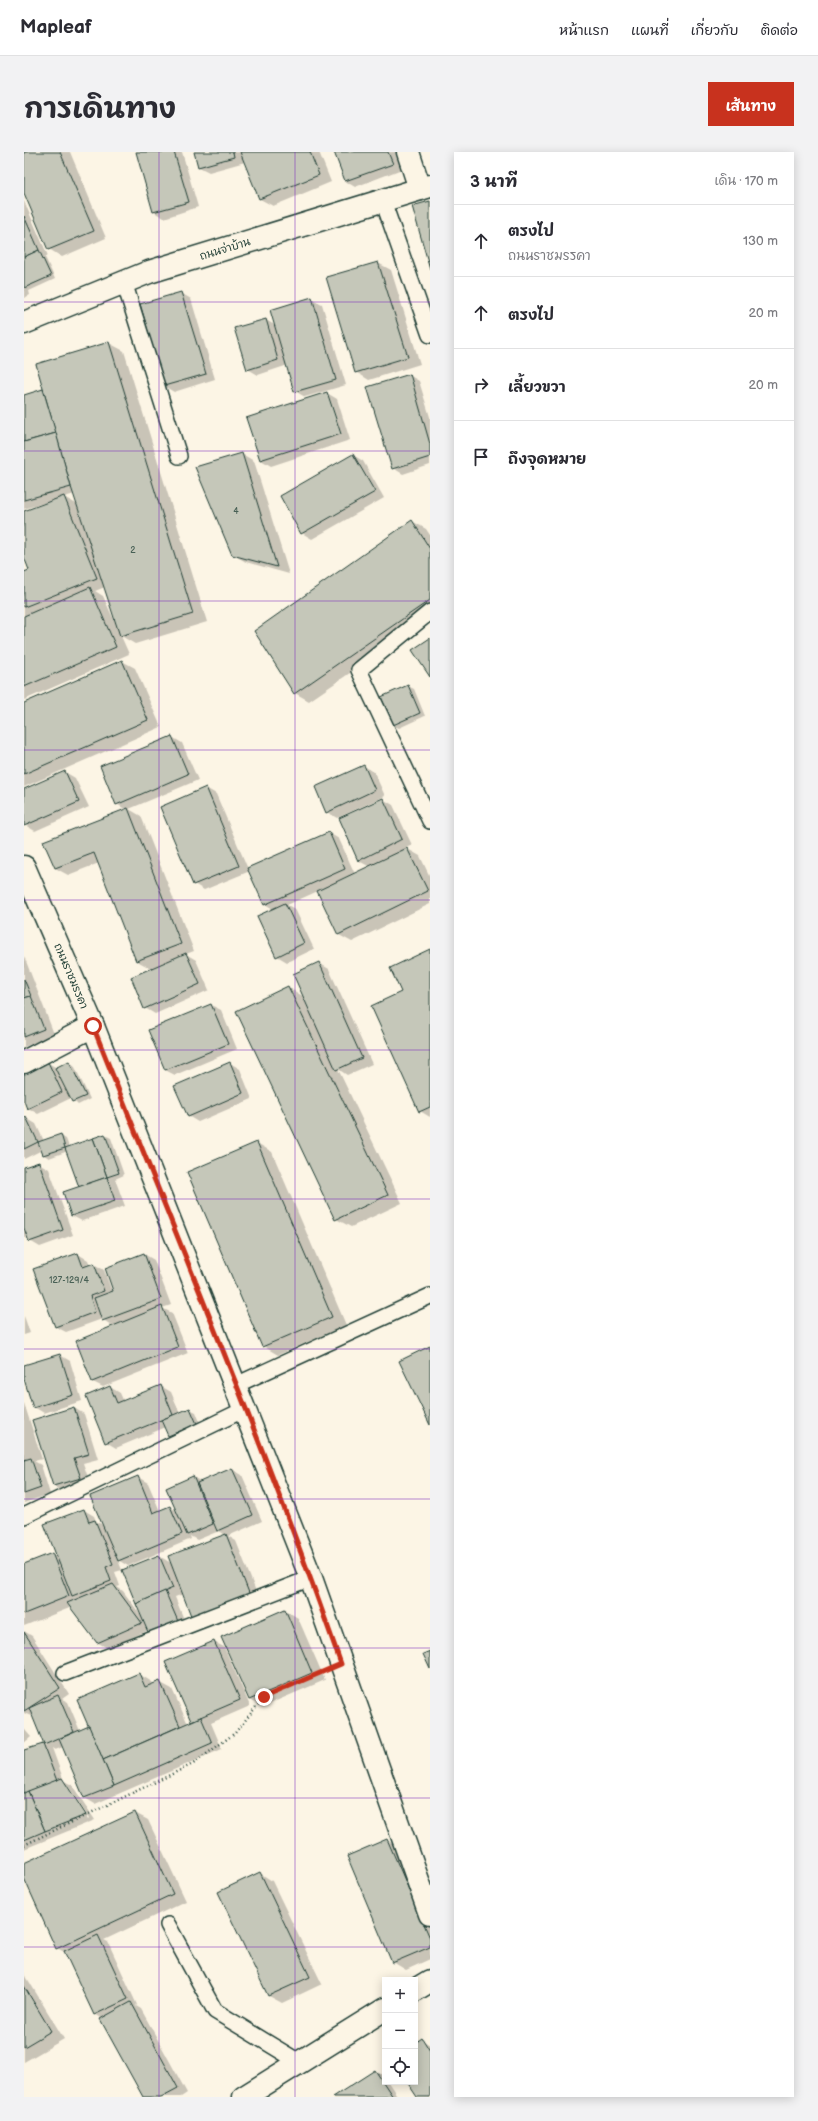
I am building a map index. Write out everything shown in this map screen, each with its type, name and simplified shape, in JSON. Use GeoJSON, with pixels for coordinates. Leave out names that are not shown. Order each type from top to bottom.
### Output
{"type":"FeatureCollection","features":[{"type":"Feature","properties":{"kind":"street"},"geometry":{"type":"LineString","coordinates":[[408,152],[425,188]]}},
{"type":"Feature","properties":{"kind":"street","name":"ถนนจ่าบ้าน"},"geometry":{"type":"LineString","coordinates":[[24,323],[149,272],[425,188]]}},
{"type":"Feature","properties":{"kind":"street","name":"ถนนราชมรรคา"},"geometry":{"type":"LineString","coordinates":[[24,867],[93,1026],[311,1578],[430,1914]]}},
{"type":"Feature","properties":{"kind":"street"},"geometry":{"type":"LineString","coordinates":[[24,1062],[93,1026]]}},
{"type":"Feature","properties":{"kind":"street"},"geometry":{"type":"LineString","coordinates":[[418,1988],[430,1981]]}},
{"type":"Feature","properties":{"kind":"street"},"geometry":{"type":"LineString","coordinates":[[244,2097],[382,2011]]}},
{"type":"Feature","properties":{"kind":"lane"},"geometry":{"type":"LineString","coordinates":[[383,201],[430,335]]}},
{"type":"Feature","properties":{"kind":"lane"},"geometry":{"type":"LineString","coordinates":[[124,282],[178,456]]}},
{"type":"Feature","properties":{"kind":"lane"},"geometry":{"type":"LineString","coordinates":[[430,612],[359,670],[430,821]]}},
{"type":"Feature","properties":{"kind":"lane"},"geometry":{"type":"LineString","coordinates":[[236,1385],[430,1296]]}},
{"type":"Feature","properties":{"kind":"lane"},"geometry":{"type":"LineString","coordinates":[[24,1516],[245,1409]]}},
{"type":"Feature","properties":{"kind":"lane"},"geometry":{"type":"LineString","coordinates":[[65,1673],[311,1578]]}},
{"type":"Feature","properties":{"kind":"lane"},"geometry":{"type":"LineString","coordinates":[[168,1925],[215,2011],[299,2062]]}},
{"type":"Feature","properties":{"kind":"path"},"geometry":{"type":"LineString","coordinates":[[24,1845],[193,1764],[235,1733],[264,1697],[341,1664]]}},
{"type":"Feature","properties":{"kind":"building"},"geometry":{"type":"Polygon","coordinates":[[[24,152],[60,152],[94,231],[48,250],[24,193],[24,152]]]}},
{"type":"Feature","properties":{"kind":"building"},"geometry":{"type":"Polygon","coordinates":[[[136,152],[174,152],[189,202],[153,212],[136,152]]]}},
{"type":"Feature","properties":{"kind":"building"},"geometry":{"type":"Polygon","coordinates":[[[194,152],[233,152],[234,157],[198,167],[194,152]]]}},
{"type":"Feature","properties":{"kind":"building"},"geometry":{"type":"Polygon","coordinates":[[[240,152],[310,152],[319,175],[259,199],[240,152]]]}},
{"type":"Feature","properties":{"kind":"building"},"geometry":{"type":"Polygon","coordinates":[[[334,152],[388,152],[393,164],[345,181],[334,152]]]}},
{"type":"Feature","properties":{"kind":"building"},"geometry":{"type":"Polygon","coordinates":[[[430,201],[430,269],[412,206],[430,201]]]}},
{"type":"Feature","properties":{"kind":"building"},"geometry":{"type":"Polygon","coordinates":[[[24,216],[39,250],[24,257],[24,216]]]}},
{"type":"Feature","properties":{"kind":"building"},"geometry":{"type":"Polygon","coordinates":[[[39,250],[51,276],[24,288],[24,257],[39,250]]]}},
{"type":"Feature","properties":{"kind":"building"},"geometry":{"type":"Polygon","coordinates":[[[378,262],[408,357],[355,373],[326,277],[378,262]]]}},
{"type":"Feature","properties":{"kind":"building"},"geometry":{"type":"Polygon","coordinates":[[[181,292],[206,374],[164,386],[140,304],[181,292]]]}},
{"type":"Feature","properties":{"kind":"building"},"geometry":{"type":"Polygon","coordinates":[[[312,297],[336,380],[294,392],[270,310],[312,297]]]}},
{"type":"Feature","properties":{"kind":"building"},"geometry":{"type":"Polygon","coordinates":[[[266,319],[278,360],[247,370],[234,328],[266,319]]]}},
{"type":"Feature","properties":{"kind":"building"},"geometry":{"type":"Polygon","coordinates":[[[109,342],[193,614],[120,636],[71,487],[36,364],[109,342]]]}},
{"type":"Feature","properties":{"kind":"building"},"geometry":{"type":"Polygon","coordinates":[[[410,374],[430,444],[430,457],[392,469],[367,387],[410,374]]]}},
{"type":"Feature","properties":{"kind":"building"},"geometry":{"type":"Polygon","coordinates":[[[43,389],[56,433],[24,442],[24,395],[43,389]]]}},
{"type":"Feature","properties":{"kind":"building"},"geometry":{"type":"Polygon","coordinates":[[[327,392],[341,434],[260,460],[246,418],[327,392]]]}},
{"type":"Feature","properties":{"kind":"building"},"geometry":{"type":"Polygon","coordinates":[[[56,433],[71,487],[24,500],[24,442],[56,433]]]}},
{"type":"Feature","properties":{"kind":"building"},"geometry":{"type":"Polygon","coordinates":[[[242,453],[277,567],[232,555],[195,467],[242,453]]]}},
{"type":"Feature","properties":{"kind":"building"},"geometry":{"type":"Polygon","coordinates":[[[353,454],[375,492],[301,534],[280,496],[353,454]]]}},
{"type":"Feature","properties":{"kind":"building"},"geometry":{"type":"Polygon","coordinates":[[[64,496],[97,578],[24,607],[24,572],[29,570],[24,557],[24,511],[64,496]]]}},
{"type":"Feature","properties":{"kind":"building"},"geometry":{"type":"Polygon","coordinates":[[[412,520],[430,549],[430,600],[294,694],[254,631],[412,520]]]}},
{"type":"Feature","properties":{"kind":"building"},"geometry":{"type":"Polygon","coordinates":[[[90,587],[116,647],[24,687],[24,616],[90,587]]]}},
{"type":"Feature","properties":{"kind":"building"},"geometry":{"type":"Polygon","coordinates":[[[430,638],[430,677],[412,650],[430,638]]]}},
{"type":"Feature","properties":{"kind":"building"},"geometry":{"type":"Polygon","coordinates":[[[122,660],[148,720],[24,774],[24,703],[122,660]]]}},
{"type":"Feature","properties":{"kind":"building"},"geometry":{"type":"Polygon","coordinates":[[[408,685],[420,713],[393,725],[381,697],[408,685]]]}},
{"type":"Feature","properties":{"kind":"building"},"geometry":{"type":"Polygon","coordinates":[[[172,736],[188,774],[116,805],[100,766],[172,736]]]}},
{"type":"Feature","properties":{"kind":"building"},"geometry":{"type":"Polygon","coordinates":[[[364,765],[375,790],[326,813],[315,787],[364,765]]]}},
{"type":"Feature","properties":{"kind":"building"},"geometry":{"type":"Polygon","coordinates":[[[65,771],[79,802],[24,826],[24,789],[65,771]]]}},
{"type":"Feature","properties":{"kind":"building"},"geometry":{"type":"Polygon","coordinates":[[[206,787],[239,866],[193,885],[160,807],[206,787]]]}},
{"type":"Feature","properties":{"kind":"building"},"geometry":{"type":"Polygon","coordinates":[[[383,798],[402,839],[358,861],[339,818],[383,798]]]}},
{"type":"Feature","properties":{"kind":"building"},"geometry":{"type":"Polygon","coordinates":[[[128,808],[181,944],[136,961],[94,853],[55,868],[43,841],[128,808]]]}},
{"type":"Feature","properties":{"kind":"building"},"geometry":{"type":"Polygon","coordinates":[[[329,832],[345,869],[264,905],[247,868],[329,832]]]}},
{"type":"Feature","properties":{"kind":"building"},"geometry":{"type":"Polygon","coordinates":[[[407,848],[428,891],[338,935],[317,891],[407,848]]]}},
{"type":"Feature","properties":{"kind":"building"},"geometry":{"type":"Polygon","coordinates":[[[285,903],[304,943],[276,957],[257,916],[285,903]]]}},
{"type":"Feature","properties":{"kind":"building"},"geometry":{"type":"Polygon","coordinates":[[[430,949],[430,1107],[419,1112],[371,1006],[401,992],[390,968],[430,949]]]}},
{"type":"Feature","properties":{"kind":"building"},"geometry":{"type":"Polygon","coordinates":[[[186,953],[200,984],[144,1009],[131,977],[186,953]]]}},
{"type":"Feature","properties":{"kind":"building"},"geometry":{"type":"Polygon","coordinates":[[[319,962],[362,1058],[336,1070],[293,974],[319,962]]]}},
{"type":"Feature","properties":{"kind":"building"},"geometry":{"type":"Polygon","coordinates":[[[24,979],[31,996],[24,998],[24,979]]]}},
{"type":"Feature","properties":{"kind":"building"},"geometry":{"type":"Polygon","coordinates":[[[288,986],[388,1195],[335,1220],[236,1011],[288,986]]]}},
{"type":"Feature","properties":{"kind":"building"},"geometry":{"type":"Polygon","coordinates":[[[31,996],[44,1029],[24,1037],[24,998],[31,996]]]}},
{"type":"Feature","properties":{"kind":"building"},"geometry":{"type":"Polygon","coordinates":[[[211,1004],[228,1044],[165,1070],[148,1030],[211,1004]]]}},
{"type":"Feature","properties":{"kind":"building"},"geometry":{"type":"Polygon","coordinates":[[[69,1061],[86,1096],[72,1102],[55,1068],[69,1061]]]}},
{"type":"Feature","properties":{"kind":"building"},"geometry":{"type":"Polygon","coordinates":[[[48,1062],[62,1092],[27,1109],[24,1101],[24,1073],[48,1062]]]}},
{"type":"Feature","properties":{"kind":"building"},"geometry":{"type":"Polygon","coordinates":[[[230,1062],[243,1093],[188,1117],[174,1086],[230,1062]]]}},
{"type":"Feature","properties":{"kind":"building"},"geometry":{"type":"Polygon","coordinates":[[[26,1117],[38,1142],[24,1149],[24,1118],[26,1117]]]}},
{"type":"Feature","properties":{"kind":"building"},"geometry":{"type":"Polygon","coordinates":[[[61,1134],[65,1148],[43,1155],[38,1142],[61,1134]]]}},
{"type":"Feature","properties":{"kind":"building"},"geometry":{"type":"Polygon","coordinates":[[[105,1134],[119,1173],[107,1177],[93,1138],[105,1134]]]}},
{"type":"Feature","properties":{"kind":"building"},"geometry":{"type":"Polygon","coordinates":[[[93,1138],[107,1177],[79,1187],[65,1148],[93,1138]]]}},
{"type":"Feature","properties":{"kind":"building"},"geometry":{"type":"Polygon","coordinates":[[[257,1142],[332,1317],[262,1347],[187,1172],[257,1142]]]}},
{"type":"Feature","properties":{"kind":"building"},"geometry":{"type":"Polygon","coordinates":[[[39,1162],[63,1230],[29,1242],[24,1228],[24,1167],[39,1162]]]}},
{"type":"Feature","properties":{"kind":"building"},"geometry":{"type":"Polygon","coordinates":[[[107,1177],[115,1201],[71,1216],[63,1192],[107,1177]]]}},
{"type":"Feature","properties":{"kind":"building"},"geometry":{"type":"Polygon","coordinates":[[[78,1253],[83,1267],[94,1263],[104,1291],[90,1296],[95,1312],[55,1327],[33,1269],[78,1253]]]}},
{"type":"Feature","properties":{"kind":"building"},"geometry":{"type":"Polygon","coordinates":[[[144,1253],[161,1299],[102,1321],[94,1298],[113,1291],[105,1268],[144,1253]]]}},
{"type":"Feature","properties":{"kind":"building"},"geometry":{"type":"Polygon","coordinates":[[[162,1306],[178,1347],[92,1382],[76,1341],[162,1306]]]}},
{"type":"Feature","properties":{"kind":"building"},"geometry":{"type":"Polygon","coordinates":[[[430,1346],[430,1425],[399,1361],[430,1346]]]}},
{"type":"Feature","properties":{"kind":"building"},"geometry":{"type":"Polygon","coordinates":[[[60,1354],[73,1395],[33,1408],[24,1379],[24,1365],[60,1354]]]}},
{"type":"Feature","properties":{"kind":"building"},"geometry":{"type":"Polygon","coordinates":[[[161,1385],[173,1415],[105,1443],[86,1396],[110,1386],[117,1403],[161,1385]]]}},
{"type":"Feature","properties":{"kind":"building"},"geometry":{"type":"Polygon","coordinates":[[[74,1407],[89,1454],[74,1458],[81,1478],[53,1486],[32,1420],[74,1407]]]}},
{"type":"Feature","properties":{"kind":"building"},"geometry":{"type":"Polygon","coordinates":[[[190,1408],[197,1424],[168,1436],[161,1420],[190,1408]]]}},
{"type":"Feature","properties":{"kind":"building"},"geometry":{"type":"Polygon","coordinates":[[[31,1458],[41,1488],[24,1494],[24,1460],[31,1458]]]}},
{"type":"Feature","properties":{"kind":"building"},"geometry":{"type":"Polygon","coordinates":[[[232,1468],[253,1515],[217,1531],[197,1483],[232,1468]]]}},
{"type":"Feature","properties":{"kind":"building"},"geometry":{"type":"Polygon","coordinates":[[[138,1476],[153,1513],[170,1506],[182,1534],[118,1561],[90,1496],[138,1476]]]}},
{"type":"Feature","properties":{"kind":"building"},"geometry":{"type":"Polygon","coordinates":[[[193,1476],[213,1524],[187,1535],[166,1488],[193,1476]]]}},
{"type":"Feature","properties":{"kind":"building"},"geometry":{"type":"Polygon","coordinates":[[[84,1509],[89,1522],[95,1520],[113,1564],[106,1567],[111,1581],[72,1596],[44,1524],[84,1509]]]}},
{"type":"Feature","properties":{"kind":"building"},"geometry":{"type":"Polygon","coordinates":[[[226,1534],[251,1598],[193,1621],[168,1556],[226,1534]]]}},
{"type":"Feature","properties":{"kind":"building"},"geometry":{"type":"Polygon","coordinates":[[[52,1553],[69,1596],[24,1614],[24,1564],[52,1553]]]}},
{"type":"Feature","properties":{"kind":"building"},"geometry":{"type":"Polygon","coordinates":[[[159,1555],[173,1588],[136,1604],[122,1570],[159,1555]]]}},
{"type":"Feature","properties":{"kind":"building"},"geometry":{"type":"Polygon","coordinates":[[[113,1584],[142,1623],[97,1643],[67,1603],[113,1584]]]}},
{"type":"Feature","properties":{"kind":"building"},"geometry":{"type":"Polygon","coordinates":[[[165,1591],[180,1626],[151,1639],[136,1604],[165,1591]]]}},
{"type":"Feature","properties":{"kind":"building"},"geometry":{"type":"Polygon","coordinates":[[[285,1609],[312,1673],[249,1700],[221,1637],[285,1609]]]}},
{"type":"Feature","properties":{"kind":"building"},"geometry":{"type":"Polygon","coordinates":[[[24,1632],[60,1688],[24,1711],[24,1632]]]}},
{"type":"Feature","properties":{"kind":"building"},"geometry":{"type":"Polygon","coordinates":[[[214,1641],[240,1700],[191,1721],[165,1662],[214,1641]]]}},
{"type":"Feature","properties":{"kind":"building"},"geometry":{"type":"Polygon","coordinates":[[[430,1651],[430,1669],[423,1654],[430,1651]]]}},
{"type":"Feature","properties":{"kind":"building"},"geometry":{"type":"Polygon","coordinates":[[[139,1673],[145,1687],[160,1681],[180,1726],[103,1760],[77,1700],[139,1673]]]}},
{"type":"Feature","properties":{"kind":"building"},"geometry":{"type":"Polygon","coordinates":[[[58,1695],[74,1732],[44,1745],[29,1708],[58,1695]]]}},
{"type":"Feature","properties":{"kind":"building"},"geometry":{"type":"Polygon","coordinates":[[[201,1717],[212,1743],[114,1786],[103,1760],[201,1717]]]}},
{"type":"Feature","properties":{"kind":"building"},"geometry":{"type":"Polygon","coordinates":[[[89,1726],[114,1786],[84,1798],[59,1739],[89,1726]]]}},
{"type":"Feature","properties":{"kind":"building"},"geometry":{"type":"Polygon","coordinates":[[[43,1744],[57,1781],[24,1793],[24,1750],[43,1744]]]}},
{"type":"Feature","properties":{"kind":"building"},"geometry":{"type":"Polygon","coordinates":[[[62,1778],[86,1815],[45,1831],[28,1791],[62,1778]]]}},
{"type":"Feature","properties":{"kind":"building"},"geometry":{"type":"Polygon","coordinates":[[[28,1791],[45,1831],[24,1840],[24,1793],[28,1791]]]}},
{"type":"Feature","properties":{"kind":"building"},"geometry":{"type":"Polygon","coordinates":[[[135,1812],[173,1894],[56,1949],[24,1878],[24,1863],[135,1812]]]}},
{"type":"Feature","properties":{"kind":"building"},"geometry":{"type":"Polygon","coordinates":[[[387,1839],[430,1938],[430,1947],[392,1963],[347,1856],[387,1839]]]}},
{"type":"Feature","properties":{"kind":"building"},"geometry":{"type":"Polygon","coordinates":[[[260,1872],[310,1977],[268,1996],[218,1892],[260,1872]]]}},
{"type":"Feature","properties":{"kind":"building"},"geometry":{"type":"Polygon","coordinates":[[[98,1935],[128,1999],[94,2015],[64,1951],[98,1935]]]}},
{"type":"Feature","properties":{"kind":"building"},"geometry":{"type":"Polygon","coordinates":[[[24,1986],[51,2031],[24,2047],[24,1986]]]}},
{"type":"Feature","properties":{"kind":"building"},"geometry":{"type":"Polygon","coordinates":[[[131,2002],[178,2088],[161,2097],[143,2097],[100,2019],[131,2002]]]}},
{"type":"Feature","properties":{"kind":"building"},"geometry":{"type":"Polygon","coordinates":[[[422,2038],[430,2051],[430,2097],[417,2097],[409,2085],[418,2085],[418,2041],[422,2038]]]}},
{"type":"Feature","properties":{"kind":"building"},"geometry":{"type":"Polygon","coordinates":[[[375,2070],[382,2080],[382,2085],[385,2085],[393,2097],[333,2097],[375,2070]]]}},
{"type":"Feature","properties":{"kind":"route"},"geometry":{"type":"LineString","coordinates":[[93,1026],[236,1385],[311,1578],[341,1664],[264,1697]]}}]}
